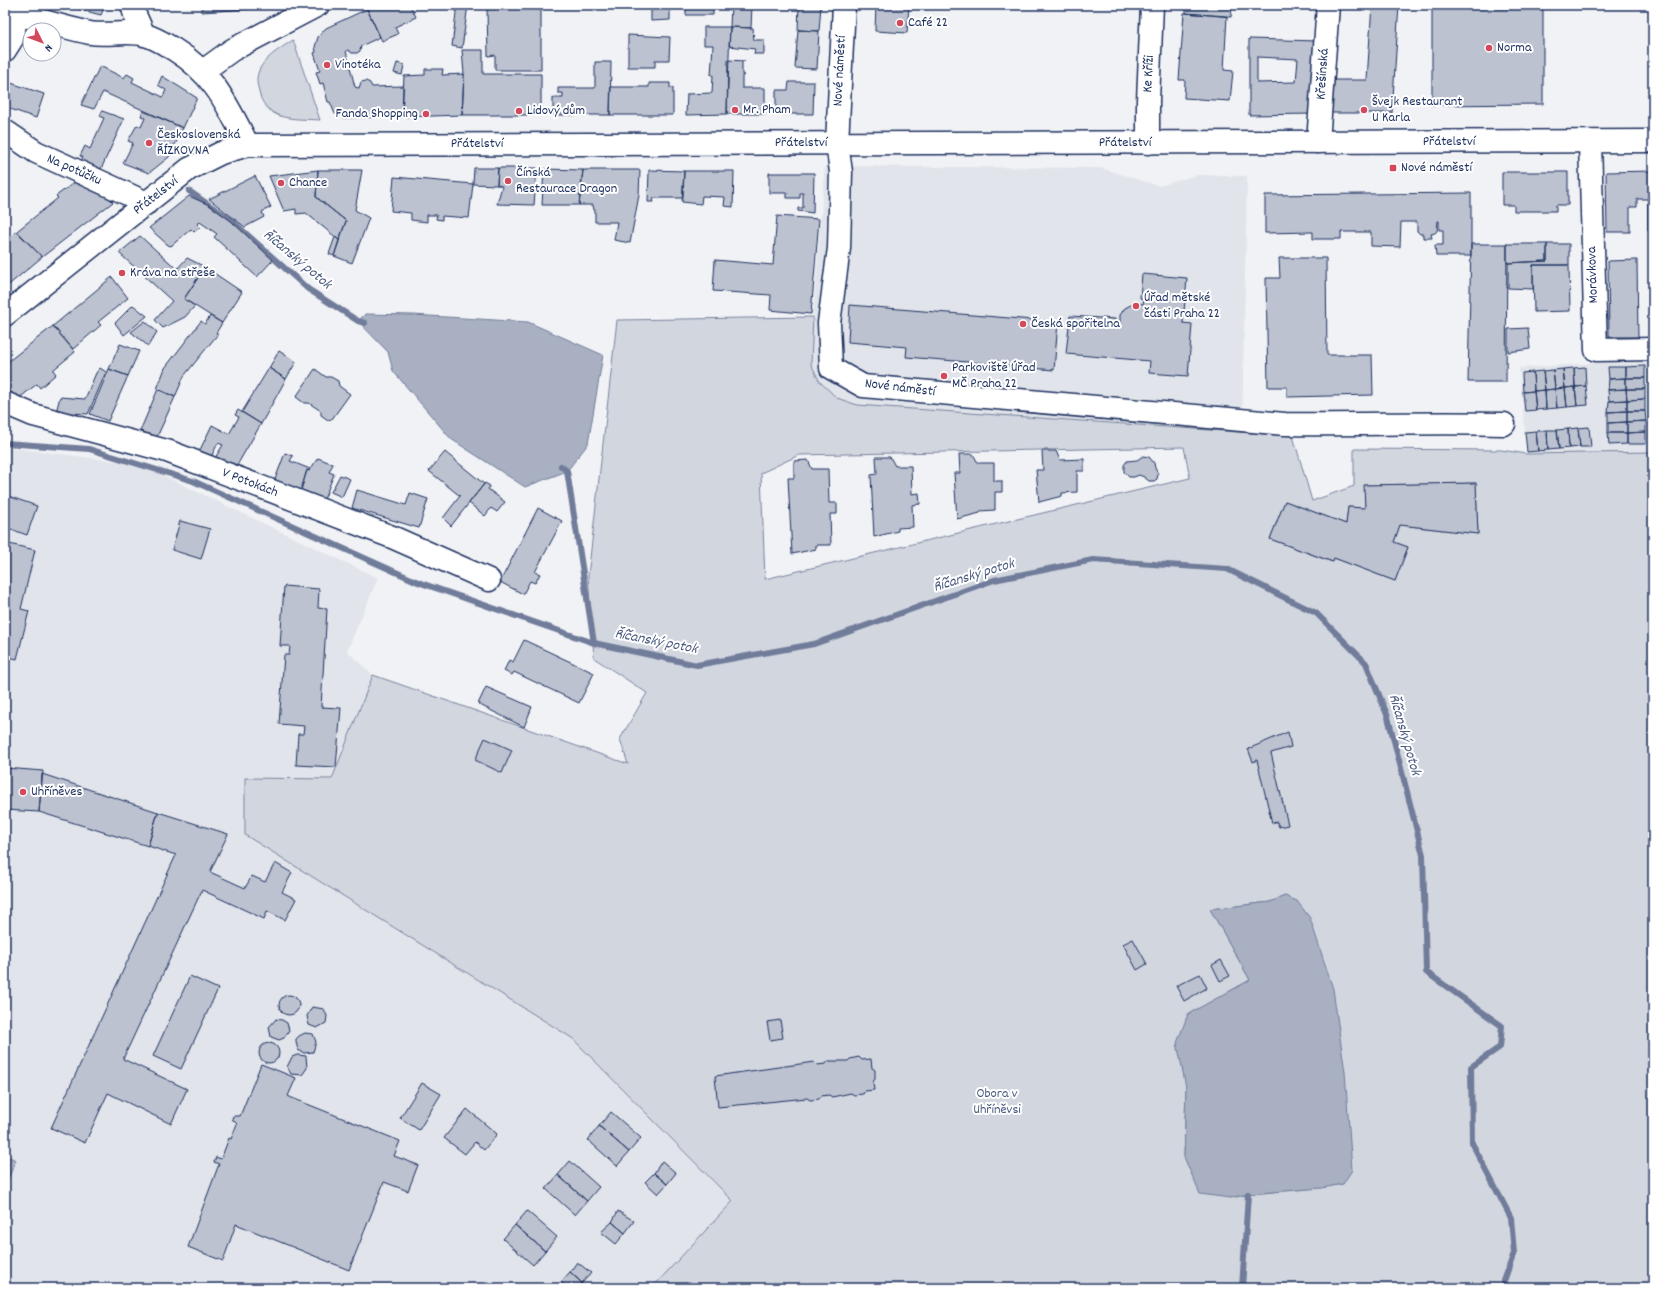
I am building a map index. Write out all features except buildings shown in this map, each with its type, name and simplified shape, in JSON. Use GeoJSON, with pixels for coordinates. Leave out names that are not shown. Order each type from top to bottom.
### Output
{"type":"FeatureCollection","features":[{"type":"Feature","properties":{"kind":"street"},"geometry":{"type":"LineString","coordinates":[[132,5],[135,16],[144,35]]}},
{"type":"Feature","properties":{"kind":"street"},"geometry":{"type":"LineString","coordinates":[[203,71],[232,50],[318,5]]}},
{"type":"Feature","properties":{"kind":"street","name":"Nové náměstí"},"geometry":{"type":"LineString","coordinates":[[844,5],[837,143],[841,172],[839,248],[829,323],[831,368],[863,386],[1285,424],[1504,424]]}},
{"type":"Feature","properties":{"kind":"street","name":"Ke Kříži"},"geometry":{"type":"LineString","coordinates":[[1148,143],[1148,101],[1152,5]]}},
{"type":"Feature","properties":{"kind":"street","name":"Křešínská"},"geometry":{"type":"LineString","coordinates":[[1318,142],[1328,5]]}},
{"type":"Feature","properties":{"kind":"street"},"geometry":{"type":"LineString","coordinates":[[5,50],[12,39],[11,12],[91,33],[109,35],[144,35],[169,46],[203,71],[223,97],[248,145]]}},
{"type":"Feature","properties":{"kind":"street","name":"Na potůčku"},"geometry":{"type":"LineString","coordinates":[[5,131],[36,152],[147,203]]}},
{"type":"Feature","properties":{"kind":"street","name":"Morávkova"},"geometry":{"type":"LineString","coordinates":[[1590,142],[1596,350],[1653,349]]}},
{"type":"Feature","properties":{"kind":"street","name":"Přátelství"},"geometry":{"type":"LineString","coordinates":[[5,314],[189,169],[221,152],[248,145],[1653,142]]}},
{"type":"Feature","properties":{"kind":"street","name":"V Potokách"},"geometry":{"type":"LineString","coordinates":[[5,402],[33,415],[167,451],[392,537],[489,580]]}},
{"type":"Feature","properties":{"kind":"shaded area"},"geometry":{"type":"Polygon","coordinates":[[[825,166],[1101,168],[1159,186],[1197,175],[1247,176],[1242,433],[857,405],[837,398],[820,382],[811,364],[813,317],[825,166]]]}},
{"type":"Feature","properties":{"kind":"shaded area"},"geometry":{"type":"Polygon","coordinates":[[[1653,359],[1653,452],[1527,454],[1519,368],[1653,359]]]}},
{"type":"Feature","properties":{"kind":"shaded area"},"geometry":{"type":"Polygon","coordinates":[[[5,447],[139,464],[378,578],[347,651],[373,675],[332,779],[246,778],[245,835],[572,1038],[733,1202],[652,1288],[5,1288],[5,447]]]}},
{"type":"Feature","properties":{"kind":"green space"},"geometry":{"type":"Polygon","coordinates":[[[293,40],[320,120],[295,119],[280,116],[266,107],[260,96],[257,80],[261,67],[270,56],[293,40]]]}},
{"type":"Feature","properties":{"kind":"green space","name":"Obora v Uhříněvsi"},"geometry":{"type":"Polygon","coordinates":[[[813,317],[811,364],[820,382],[837,398],[857,405],[1293,436],[1312,501],[1354,486],[1354,449],[1501,450],[1527,454],[1653,452],[1653,1288],[652,1288],[733,1201],[572,1038],[245,835],[245,778],[332,779],[373,675],[628,764],[620,739],[647,693],[594,658],[588,576],[617,320],[813,317]],[[1184,447],[799,455],[761,473],[765,579],[1190,478],[1184,447]],[[1476,483],[1365,485],[1365,508],[1348,507],[1346,524],[1285,501],[1270,539],[1332,562],[1334,558],[1395,581],[1408,547],[1394,542],[1400,525],[1478,534],[1476,483]],[[1285,896],[1270,902],[1210,909],[1250,980],[1188,1015],[1184,1157],[1230,1198],[1258,1193],[1343,1184],[1285,896]]]}},
{"type":"Feature","properties":{"kind":"water"},"geometry":{"type":"Polygon","coordinates":[[[365,314],[413,315],[528,322],[603,355],[588,444],[567,471],[525,487],[451,439],[393,371],[388,352],[358,321],[365,314]]]}},
{"type":"Feature","properties":{"kind":"water"},"geometry":{"type":"Polygon","coordinates":[[[1285,896],[1297,901],[1310,918],[1333,989],[1345,1072],[1352,1170],[1343,1184],[1322,1188],[1248,1194],[1230,1198],[1200,1194],[1184,1157],[1186,1087],[1177,1043],[1188,1014],[1250,980],[1210,909],[1270,902],[1285,896]]]}},
{"type":"Feature","properties":{"kind":"water"},"geometry":{"type":"Polygon","coordinates":[[[5,1155],[16,1160],[5,1186],[5,1155]]]}},
{"type":"Feature","properties":{"kind":"waterway","name":"Říčanský potok"},"geometry":{"type":"LineString","coordinates":[[189,191],[232,221],[308,289],[358,321],[365,323]]}},
{"type":"Feature","properties":{"kind":"waterway"},"geometry":{"type":"LineString","coordinates":[[5,443],[89,449],[193,481],[418,582],[594,643]]}},
{"type":"Feature","properties":{"kind":"waterway","name":"Říčanský potok"},"geometry":{"type":"LineString","coordinates":[[561,466],[567,471],[594,643],[697,665],[814,644],[994,580],[1093,560],[1227,569],[1316,613],[1366,663],[1388,717],[1423,855],[1426,972],[1502,1026],[1500,1047],[1471,1067],[1472,1143],[1511,1218],[1514,1253],[1504,1281],[1505,1288]]}},
{"type":"Feature","properties":{"kind":"waterway"},"geometry":{"type":"LineString","coordinates":[[1242,1288],[1248,1194]]}},
{"type":"Feature","properties":{"kind":"place","name":"Café 22"},"geometry":{"type":"Point","coordinates":[900,23]}},
{"type":"Feature","properties":{"kind":"place","name":"Norma"},"geometry":{"type":"Point","coordinates":[1489,48]}},
{"type":"Feature","properties":{"kind":"place","name":"Vinotéka"},"geometry":{"type":"Point","coordinates":[327,65]}},
{"type":"Feature","properties":{"kind":"place","name":"Mr. Pham"},"geometry":{"type":"Point","coordinates":[735,110]}},
{"type":"Feature","properties":{"kind":"place","name":"Švejk Restaurant U Karla"},"geometry":{"type":"Point","coordinates":[1364,110]}},
{"type":"Feature","properties":{"kind":"place","name":"Lidový dům"},"geometry":{"type":"Point","coordinates":[519,111]}},
{"type":"Feature","properties":{"kind":"place","name":"Fanda Shopping"},"geometry":{"type":"Point","coordinates":[426,114]}},
{"type":"Feature","properties":{"kind":"place","name":"Československá ŘÍZKOVNA"},"geometry":{"type":"Point","coordinates":[149,143]}},
{"type":"Feature","properties":{"kind":"place","name":"Nové náměstí"},"geometry":{"type":"Point","coordinates":[1393,168]}},
{"type":"Feature","properties":{"kind":"place","name":"Čínská Restaurace Dragon"},"geometry":{"type":"Point","coordinates":[508,181]}},
{"type":"Feature","properties":{"kind":"place","name":"Chance"},"geometry":{"type":"Point","coordinates":[281,183]}},
{"type":"Feature","properties":{"kind":"place","name":"Kráva na střeše"},"geometry":{"type":"Point","coordinates":[122,273]}},
{"type":"Feature","properties":{"kind":"place","name":"Úřad mětské části Praha 22"},"geometry":{"type":"Point","coordinates":[1136,306]}},
{"type":"Feature","properties":{"kind":"place","name":"Česká spořitelna"},"geometry":{"type":"Point","coordinates":[1023,324]}},
{"type":"Feature","properties":{"kind":"place","name":"Parkoviště Úřad MČ Praha 22"},"geometry":{"type":"Point","coordinates":[944,376]}},
{"type":"Feature","properties":{"kind":"place","name":"Uhříněves"},"geometry":{"type":"Point","coordinates":[23,792]}}]}
